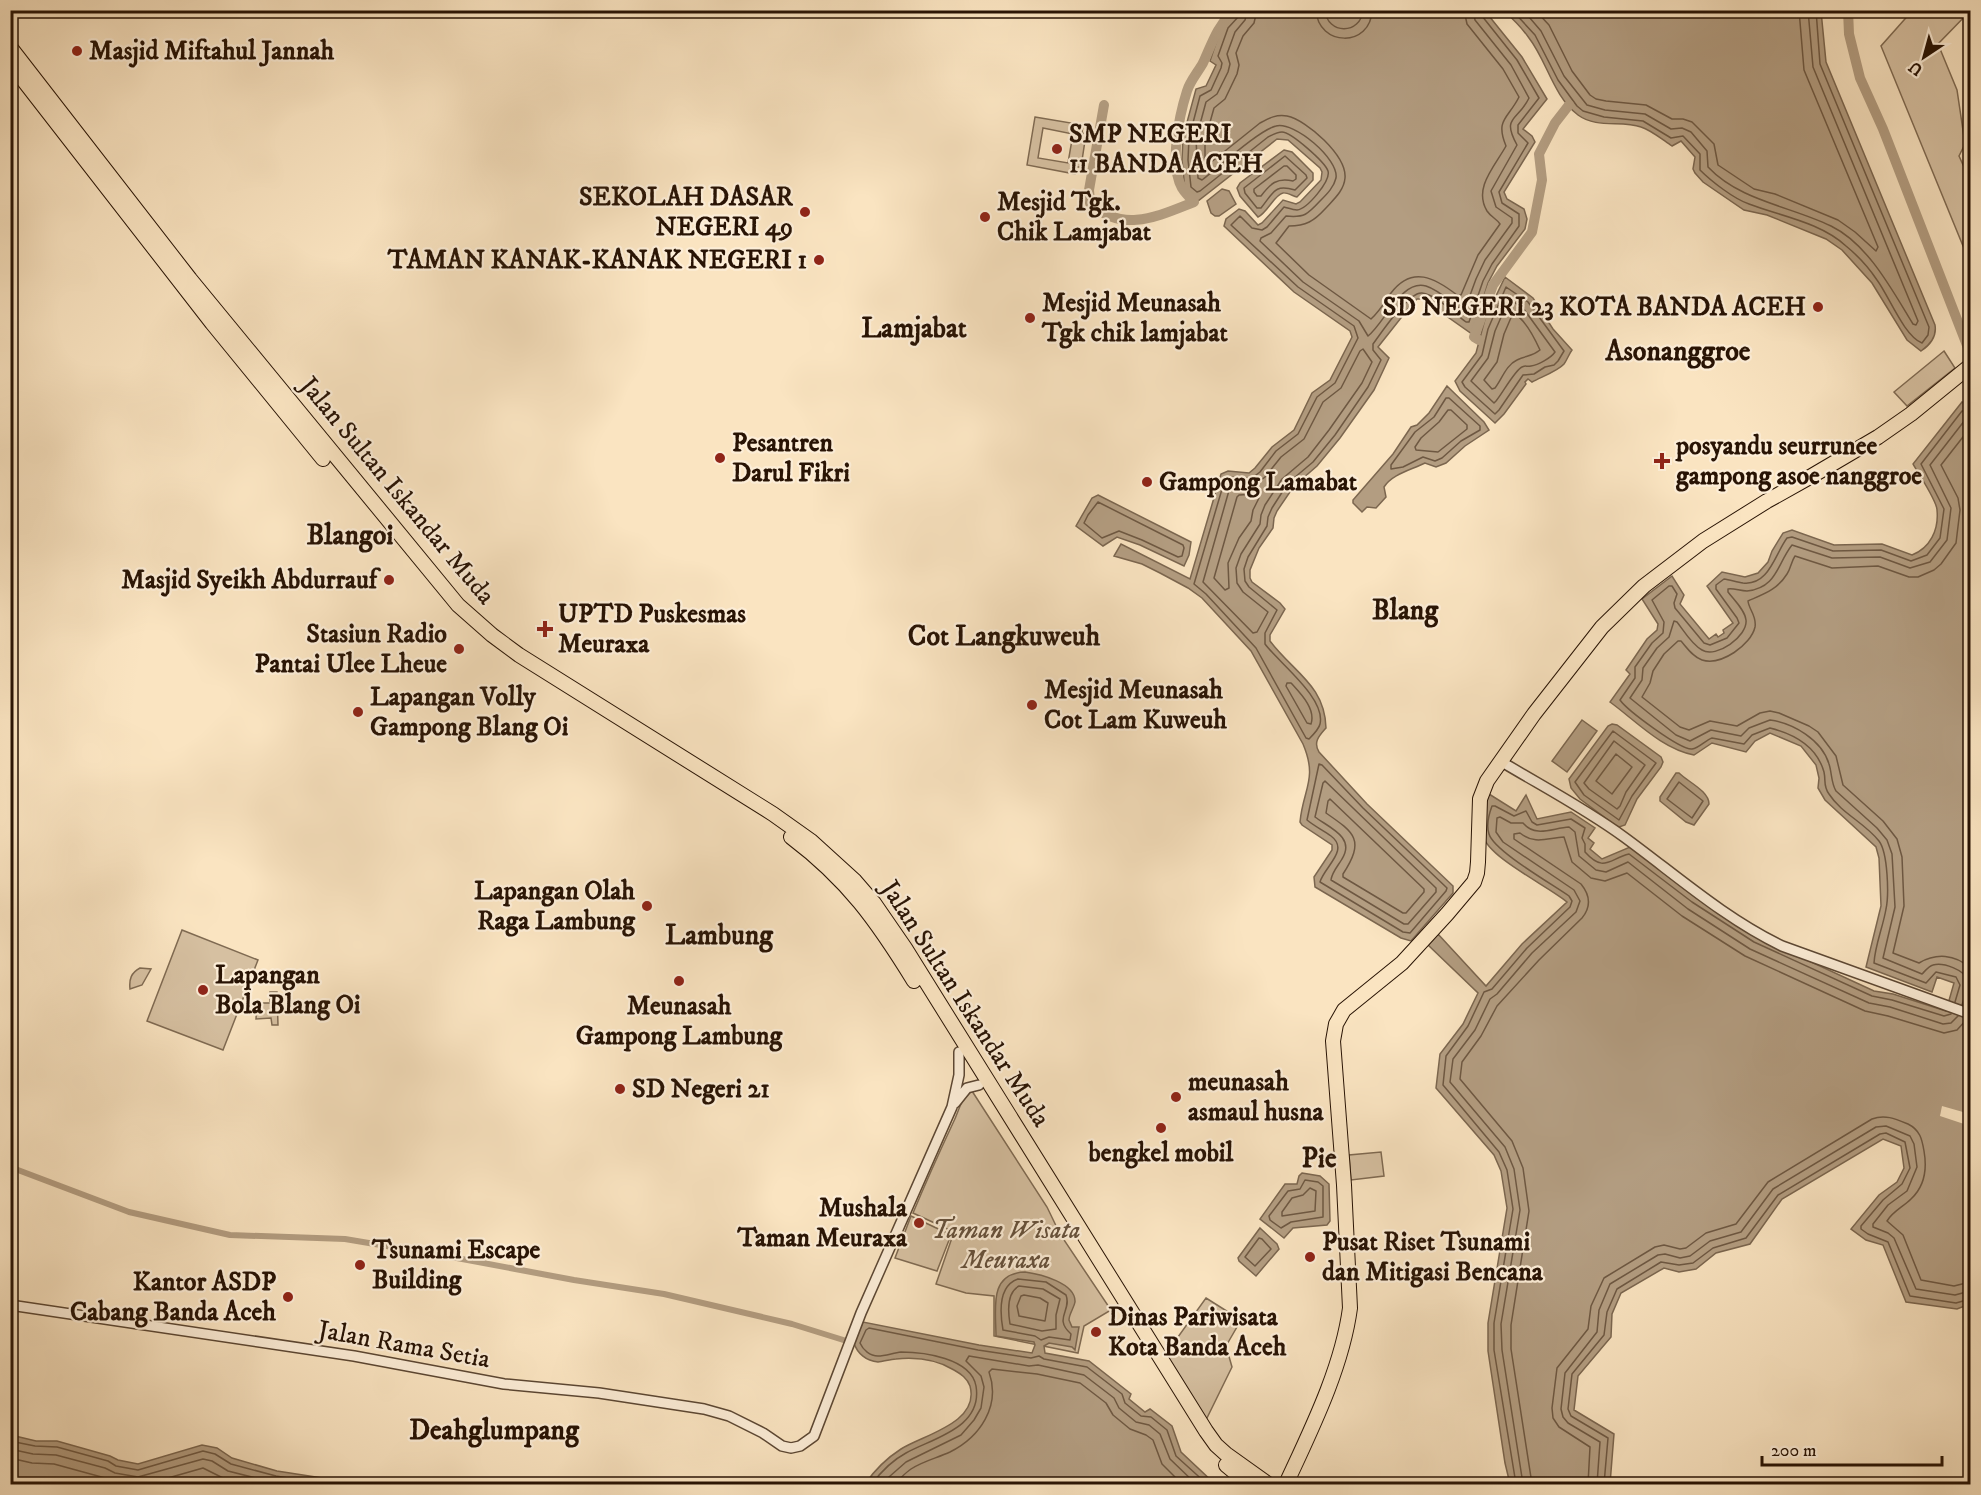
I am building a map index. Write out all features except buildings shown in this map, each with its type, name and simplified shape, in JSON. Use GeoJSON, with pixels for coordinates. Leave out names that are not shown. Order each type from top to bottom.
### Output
{"type":"FeatureCollection","features":[{"type":"Feature","properties":{"kind":"highway","name":"Jalan Sultan Iskandar Muda"},"geometry":{"type":"LineString","coordinates":[[10,47],[190,279],[458,605],[519,655],[778,817],[829,855],[855,881],[874,903],[905,948],[1206,1431],[1226,1454],[1268,1485]]}},
{"type":"Feature","properties":{"kind":"highway","name":"Jalan Sultan Iskandar Muda"},"geometry":{"type":"LineString","coordinates":[[10,63],[218,331],[452,610],[515,662],[770,822],[824,863],[866,909],[897,953],[1187,1419],[1221,1461],[1249,1485]]}},
{"type":"Feature","properties":{"kind":"highway"},"geometry":{"type":"LineString","coordinates":[[1286,1485],[1320,1411],[1347,1328],[1350,1308],[1344,1185],[1333,1041],[1336,1024],[1344,1010],[1402,963],[1467,891],[1477,873],[1480,799],[1487,781],[1589,642],[1644,586],[1704,541],[1878,436],[1911,414],[1966,370]]}},
{"type":"Feature","properties":{"kind":"street"},"geometry":{"type":"LineString","coordinates":[[1502,762],[1617,832],[1706,900],[1761,936],[1782,946],[1971,1014]]}},
{"type":"Feature","properties":{"kind":"street"},"geometry":{"type":"LineString","coordinates":[[952,1107],[959,1075],[958,1052]]}},
{"type":"Feature","properties":{"kind":"street"},"geometry":{"type":"LineString","coordinates":[[952,1107],[967,1088],[980,1085]]}},
{"type":"Feature","properties":{"kind":"street","name":"Jalan Rama Setia"},"geometry":{"type":"LineString","coordinates":[[10,1305],[354,1356],[504,1384],[599,1393],[704,1409],[729,1416],[763,1433],[782,1446],[800,1446],[814,1436],[850,1342],[952,1107]]}},
{"type":"Feature","properties":{"kind":"green space"},"geometry":{"type":"Polygon","coordinates":[[[1912,11],[1970,11],[1938,44],[1957,90],[1965,144],[1959,156],[1970,180],[1970,263],[1881,46],[1912,11]]]}},
{"type":"Feature","properties":{"kind":"green space","name":"SMP NEGERI 11 BANDA ACEH"},"geometry":{"type":"Polygon","coordinates":[[[1035,117],[1083,125],[1082,133],[1086,134],[1081,167],[1076,167],[1075,174],[1027,165],[1035,117]],[[1043,128],[1038,158],[1068,163],[1073,134],[1043,128]]]}},
{"type":"Feature","properties":{"kind":"green space"},"geometry":{"type":"Polygon","coordinates":[[[1944,351],[1955,368],[1907,406],[1894,392],[1944,351]]]}},
{"type":"Feature","properties":{"kind":"green space","name":"Lapangan Bola Blang Oi"},"geometry":{"type":"Polygon","coordinates":[[[182,930],[258,960],[223,1050],[147,1021],[182,930]]]}},
{"type":"Feature","properties":{"kind":"green space"},"geometry":{"type":"Polygon","coordinates":[[[140,968],[151,969],[142,985],[130,989],[131,977],[140,968]]]}},
{"type":"Feature","properties":{"kind":"green space"},"geometry":{"type":"Polygon","coordinates":[[[270,992],[277,992],[278,1025],[272,1025],[271,1018],[256,1019],[257,1003],[270,1003],[270,992]]]}},
{"type":"Feature","properties":{"kind":"green space","name":"Taman Wisata Meuraxa"},"geometry":{"type":"Polygon","coordinates":[[[972,1091],[1047,1207],[1060,1234],[1111,1310],[1084,1326],[1078,1353],[994,1336],[994,1296],[966,1293],[936,1284],[954,1232],[913,1213],[960,1105],[972,1091]]]}},
{"type":"Feature","properties":{"kind":"green space"},"geometry":{"type":"Polygon","coordinates":[[[1381,1152],[1384,1176],[1351,1180],[1349,1155],[1381,1152]]]}},
{"type":"Feature","properties":{"kind":"green space"},"geometry":{"type":"Polygon","coordinates":[[[911,1216],[951,1235],[937,1271],[895,1258],[911,1216]]]}},
{"type":"Feature","properties":{"kind":"green space"},"geometry":{"type":"Polygon","coordinates":[[[1206,1298],[1241,1320],[1226,1346],[1232,1367],[1205,1422],[1165,1355],[1206,1298]]]}},
{"type":"Feature","properties":{"kind":"water"},"geometry":{"type":"Polygon","coordinates":[[[1239,10],[1334,10],[1345,17],[1352,10],[1485,11],[1522,57],[1547,99],[1523,129],[1532,136],[1535,142],[1504,192],[1507,199],[1524,209],[1527,219],[1525,229],[1497,266],[1488,283],[1472,334],[1422,299],[1417,299],[1412,304],[1378,347],[1389,358],[1374,390],[1317,466],[1294,486],[1277,511],[1273,528],[1259,548],[1250,570],[1252,582],[1285,609],[1270,635],[1270,641],[1306,680],[1320,701],[1326,728],[1317,742],[1319,752],[1367,804],[1453,886],[1453,893],[1411,941],[1401,938],[1315,887],[1314,877],[1332,850],[1332,845],[1300,822],[1309,775],[1307,756],[1303,744],[1251,651],[1202,598],[1188,588],[1142,564],[1114,556],[1121,544],[1190,579],[1221,474],[1228,471],[1249,473],[1272,447],[1294,430],[1312,393],[1330,380],[1352,337],[1350,331],[1294,292],[1224,226],[1226,219],[1239,209],[1245,211],[1258,225],[1283,200],[1296,204],[1300,202],[1321,180],[1320,168],[1288,140],[1277,139],[1198,201],[1185,190],[1182,160],[1183,137],[1196,89],[1206,86],[1216,65],[1210,61],[1217,39],[1223,26],[1233,14],[1239,10]]]}},
{"type":"Feature","properties":{"kind":"water"},"geometry":{"type":"Polygon","coordinates":[[[1504,11],[1821,11],[1826,62],[1935,325],[1934,337],[1930,343],[1921,351],[1907,340],[1872,283],[1842,250],[1826,239],[1767,215],[1744,210],[1703,182],[1693,169],[1695,157],[1681,141],[1672,146],[1641,127],[1593,122],[1578,115],[1562,98],[1529,38],[1504,11]]]}},
{"type":"Feature","properties":{"kind":"water"},"geometry":{"type":"Polygon","coordinates":[[[1284,150],[1292,152],[1313,173],[1313,180],[1297,197],[1286,193],[1280,194],[1258,217],[1240,196],[1237,188],[1240,183],[1284,150]]]}},
{"type":"Feature","properties":{"kind":"water"},"geometry":{"type":"Polygon","coordinates":[[[1222,189],[1229,191],[1236,204],[1219,216],[1215,216],[1211,213],[1207,201],[1222,189]]]}},
{"type":"Feature","properties":{"kind":"water"},"geometry":{"type":"Polygon","coordinates":[[[1505,277],[1533,298],[1553,329],[1572,350],[1564,364],[1558,369],[1532,382],[1528,379],[1504,414],[1495,423],[1460,391],[1455,381],[1476,353],[1485,319],[1505,277]]]}},
{"type":"Feature","properties":{"kind":"water"},"geometry":{"type":"Polygon","coordinates":[[[1447,386],[1484,422],[1489,430],[1465,446],[1446,463],[1436,467],[1425,463],[1392,479],[1384,487],[1386,497],[1376,508],[1367,507],[1362,512],[1353,500],[1393,454],[1411,427],[1417,425],[1429,413],[1447,386]]]}},
{"type":"Feature","properties":{"kind":"water"},"geometry":{"type":"Polygon","coordinates":[[[1962,402],[1970,404],[1970,1304],[1957,1309],[1906,1302],[1883,1245],[1866,1240],[1851,1229],[1879,1195],[1897,1182],[1904,1168],[1901,1146],[1883,1139],[1782,1199],[1750,1244],[1716,1253],[1696,1269],[1679,1272],[1664,1268],[1621,1293],[1612,1314],[1611,1337],[1578,1376],[1574,1410],[1614,1434],[1610,1484],[1510,1484],[1488,1351],[1488,1323],[1507,1208],[1501,1171],[1494,1155],[1436,1088],[1440,1054],[1463,1024],[1478,993],[1427,944],[1438,934],[1486,986],[1522,944],[1567,902],[1507,862],[1488,844],[1483,836],[1482,825],[1489,794],[1516,811],[1526,795],[1537,819],[1571,812],[1595,828],[1588,838],[1594,843],[1590,849],[1602,859],[1630,847],[1696,898],[1757,937],[1874,991],[1893,994],[1946,1011],[1954,983],[1937,977],[1932,992],[1866,967],[1881,906],[1879,858],[1876,847],[1825,800],[1818,788],[1819,778],[1816,765],[1801,746],[1770,733],[1755,741],[1746,752],[1712,743],[1694,755],[1660,741],[1610,702],[1630,674],[1626,670],[1647,639],[1657,630],[1658,624],[1642,599],[1672,576],[1684,595],[1680,604],[1709,639],[1716,634],[1718,637],[1724,633],[1723,630],[1733,623],[1707,586],[1722,572],[1745,577],[1758,573],[1768,562],[1783,533],[1792,530],[1834,545],[1882,544],[1912,555],[1924,548],[1935,531],[1937,510],[1931,494],[1913,464],[1962,402]]]}},
{"type":"Feature","properties":{"kind":"water"},"geometry":{"type":"Polygon","coordinates":[[[1098,495],[1191,542],[1184,566],[1117,537],[1103,546],[1076,526],[1092,498],[1098,495]]]}},
{"type":"Feature","properties":{"kind":"water"},"geometry":{"type":"Polygon","coordinates":[[[1582,720],[1597,731],[1567,772],[1552,761],[1582,720]]]}},
{"type":"Feature","properties":{"kind":"water"},"geometry":{"type":"Polygon","coordinates":[[[1617,725],[1661,757],[1663,762],[1637,799],[1625,825],[1619,827],[1580,799],[1571,788],[1569,779],[1608,726],[1617,725]]]}},
{"type":"Feature","properties":{"kind":"water"},"geometry":{"type":"Polygon","coordinates":[[[1676,773],[1697,787],[1708,799],[1709,804],[1694,825],[1686,822],[1660,801],[1660,797],[1676,773]]]}},
{"type":"Feature","properties":{"kind":"water"},"geometry":{"type":"Polygon","coordinates":[[[1302,1173],[1320,1176],[1329,1184],[1330,1221],[1327,1225],[1293,1228],[1284,1238],[1260,1219],[1285,1184],[1297,1184],[1302,1173]]]}},
{"type":"Feature","properties":{"kind":"water"},"geometry":{"type":"Polygon","coordinates":[[[1260,1228],[1277,1244],[1279,1249],[1256,1276],[1238,1258],[1260,1228]]]}},
{"type":"Feature","properties":{"kind":"water"},"geometry":{"type":"Polygon","coordinates":[[[1025,1272],[1056,1281],[1074,1295],[1075,1302],[1069,1320],[1072,1327],[1079,1327],[1075,1350],[1072,1347],[1049,1343],[1044,1346],[1045,1353],[1089,1361],[1131,1394],[1129,1399],[1145,1412],[1150,1409],[1172,1426],[1181,1452],[1215,1484],[865,1484],[881,1465],[896,1453],[958,1419],[967,1409],[971,1399],[970,1386],[965,1378],[940,1363],[911,1358],[878,1362],[863,1356],[854,1343],[863,1322],[1032,1353],[1034,1342],[996,1336],[995,1305],[1000,1286],[1013,1274],[1025,1272]]]}},
{"type":"Feature","properties":{"kind":"water"},"geometry":{"type":"Polygon","coordinates":[[[11,1435],[36,1441],[57,1441],[138,1464],[202,1445],[217,1448],[232,1458],[277,1471],[361,1484],[11,1484],[11,1435]]]}},
{"type":"Feature","properties":{"kind":"pier"},"geometry":{"type":"Polygon","coordinates":[[[1942,1106],[1970,1114],[1970,1126],[1940,1116],[1942,1106]]]}},
{"type":"Feature","properties":{"kind":"waterway"},"geometry":{"type":"LineString","coordinates":[[1104,105],[1089,190],[1090,203],[1115,218],[1128,220],[1154,217],[1194,202],[1182,188],[1176,167],[1181,113],[1190,84],[1219,29],[1233,10]]}},
{"type":"Feature","properties":{"kind":"waterway"},"geometry":{"type":"LineString","coordinates":[[1848,10],[1849,34],[1860,78],[1883,129],[1970,353]]}},
{"type":"Feature","properties":{"kind":"waterway"},"geometry":{"type":"LineString","coordinates":[[1479,340],[1474,337],[1493,285],[1532,232],[1542,180],[1539,154],[1555,123],[1569,105]]}},
{"type":"Feature","properties":{"kind":"waterway"},"geometry":{"type":"LineString","coordinates":[[10,1167],[129,1212],[230,1235],[345,1239],[446,1256],[664,1294],[792,1324],[853,1343]]}},
{"type":"Feature","properties":{"kind":"place","name":"Masjid Miftahul Jannah"},"geometry":{"type":"Point","coordinates":[77,51]}},
{"type":"Feature","properties":{"kind":"place","name":"SMP NEGERI 11 BANDA ACEH"},"geometry":{"type":"Point","coordinates":[1057,149]}},
{"type":"Feature","properties":{"kind":"place","name":"SEKOLAH DASAR NEGERI 49"},"geometry":{"type":"Point","coordinates":[805,212]}},
{"type":"Feature","properties":{"kind":"place","name":"Mesjid Tgk. Chik Lamjabat"},"geometry":{"type":"Point","coordinates":[985,217]}},
{"type":"Feature","properties":{"kind":"place","name":"TAMAN KANAK-KANAK NEGERI 1"},"geometry":{"type":"Point","coordinates":[819,260]}},
{"type":"Feature","properties":{"kind":"place","name":"SD NEGERI 23 KOTA BANDA ACEH"},"geometry":{"type":"Point","coordinates":[1818,307]}},
{"type":"Feature","properties":{"kind":"place","name":"Mesjid Meunasah Tgk chik lamjabat"},"geometry":{"type":"Point","coordinates":[1030,318]}},
{"type":"Feature","properties":{"kind":"place","name":"Pesantren Darul Fikri"},"geometry":{"type":"Point","coordinates":[720,458]}},
{"type":"Feature","properties":{"kind":"place","name":"posyandu seurrunee gampong asoe nanggroe"},"geometry":{"type":"Point","coordinates":[1662,461]}},
{"type":"Feature","properties":{"kind":"place","name":"Gampong Lamabat"},"geometry":{"type":"Point","coordinates":[1147,482]}},
{"type":"Feature","properties":{"kind":"place","name":"Masjid Syeikh Abdurrauf"},"geometry":{"type":"Point","coordinates":[389,580]}},
{"type":"Feature","properties":{"kind":"place","name":"UPTD Puskesmas Meuraxa"},"geometry":{"type":"Point","coordinates":[545,629]}},
{"type":"Feature","properties":{"kind":"place","name":"Stasiun Radio Pantai Ulee Lheue"},"geometry":{"type":"Point","coordinates":[459,649]}},
{"type":"Feature","properties":{"kind":"place","name":"Mesjid Meunasah Cot Lam Kuweuh"},"geometry":{"type":"Point","coordinates":[1032,705]}},
{"type":"Feature","properties":{"kind":"place","name":"Lapangan Volly Gampong Blang Oi"},"geometry":{"type":"Point","coordinates":[358,712]}},
{"type":"Feature","properties":{"kind":"place","name":"Lapangan Olah Raga Lambung"},"geometry":{"type":"Point","coordinates":[647,906]}},
{"type":"Feature","properties":{"kind":"place","name":"Meunasah Gampong Lambung"},"geometry":{"type":"Point","coordinates":[679,981]}},
{"type":"Feature","properties":{"kind":"place","name":"Lapangan Bola Blang Oi"},"geometry":{"type":"Point","coordinates":[203,990]}},
{"type":"Feature","properties":{"kind":"place","name":"SD Negeri 21"},"geometry":{"type":"Point","coordinates":[620,1089]}},
{"type":"Feature","properties":{"kind":"place","name":"meunasah asmaul husna"},"geometry":{"type":"Point","coordinates":[1176,1097]}},
{"type":"Feature","properties":{"kind":"place","name":"bengkel mobil"},"geometry":{"type":"Point","coordinates":[1161,1128]}},
{"type":"Feature","properties":{"kind":"place","name":"Mushala Taman Meuraxa"},"geometry":{"type":"Point","coordinates":[919,1223]}},
{"type":"Feature","properties":{"kind":"place","name":"Pusat Riset Tsunami dan Mitigasi Bencana"},"geometry":{"type":"Point","coordinates":[1310,1257]}},
{"type":"Feature","properties":{"kind":"place","name":"Tsunami Escape Building"},"geometry":{"type":"Point","coordinates":[360,1265]}},
{"type":"Feature","properties":{"kind":"place","name":"Kantor ASDP Cabang Banda Aceh"},"geometry":{"type":"Point","coordinates":[288,1297]}},
{"type":"Feature","properties":{"kind":"place","name":"Dinas Pariwisata Kota Banda Aceh"},"geometry":{"type":"Point","coordinates":[1096,1332]}},
{"type":"Feature","properties":{"kind":"district","name":"Lamjabat"},"geometry":{"type":"Point","coordinates":[914,328]}},
{"type":"Feature","properties":{"kind":"district","name":"Asonanggroe"},"geometry":{"type":"Point","coordinates":[1678,351]}},
{"type":"Feature","properties":{"kind":"district","name":"Blangoi"},"geometry":{"type":"Point","coordinates":[350,535]}},
{"type":"Feature","properties":{"kind":"district","name":"Blang"},"geometry":{"type":"Point","coordinates":[1405,610]}},
{"type":"Feature","properties":{"kind":"district","name":"Cot Langkuweuh"},"geometry":{"type":"Point","coordinates":[1004,636]}},
{"type":"Feature","properties":{"kind":"district","name":"Lambung"},"geometry":{"type":"Point","coordinates":[719,935]}},
{"type":"Feature","properties":{"kind":"district","name":"Pie"},"geometry":{"type":"Point","coordinates":[1319,1158]}},
{"type":"Feature","properties":{"kind":"district","name":"Deahglumpang"},"geometry":{"type":"Point","coordinates":[494,1430]}}]}
